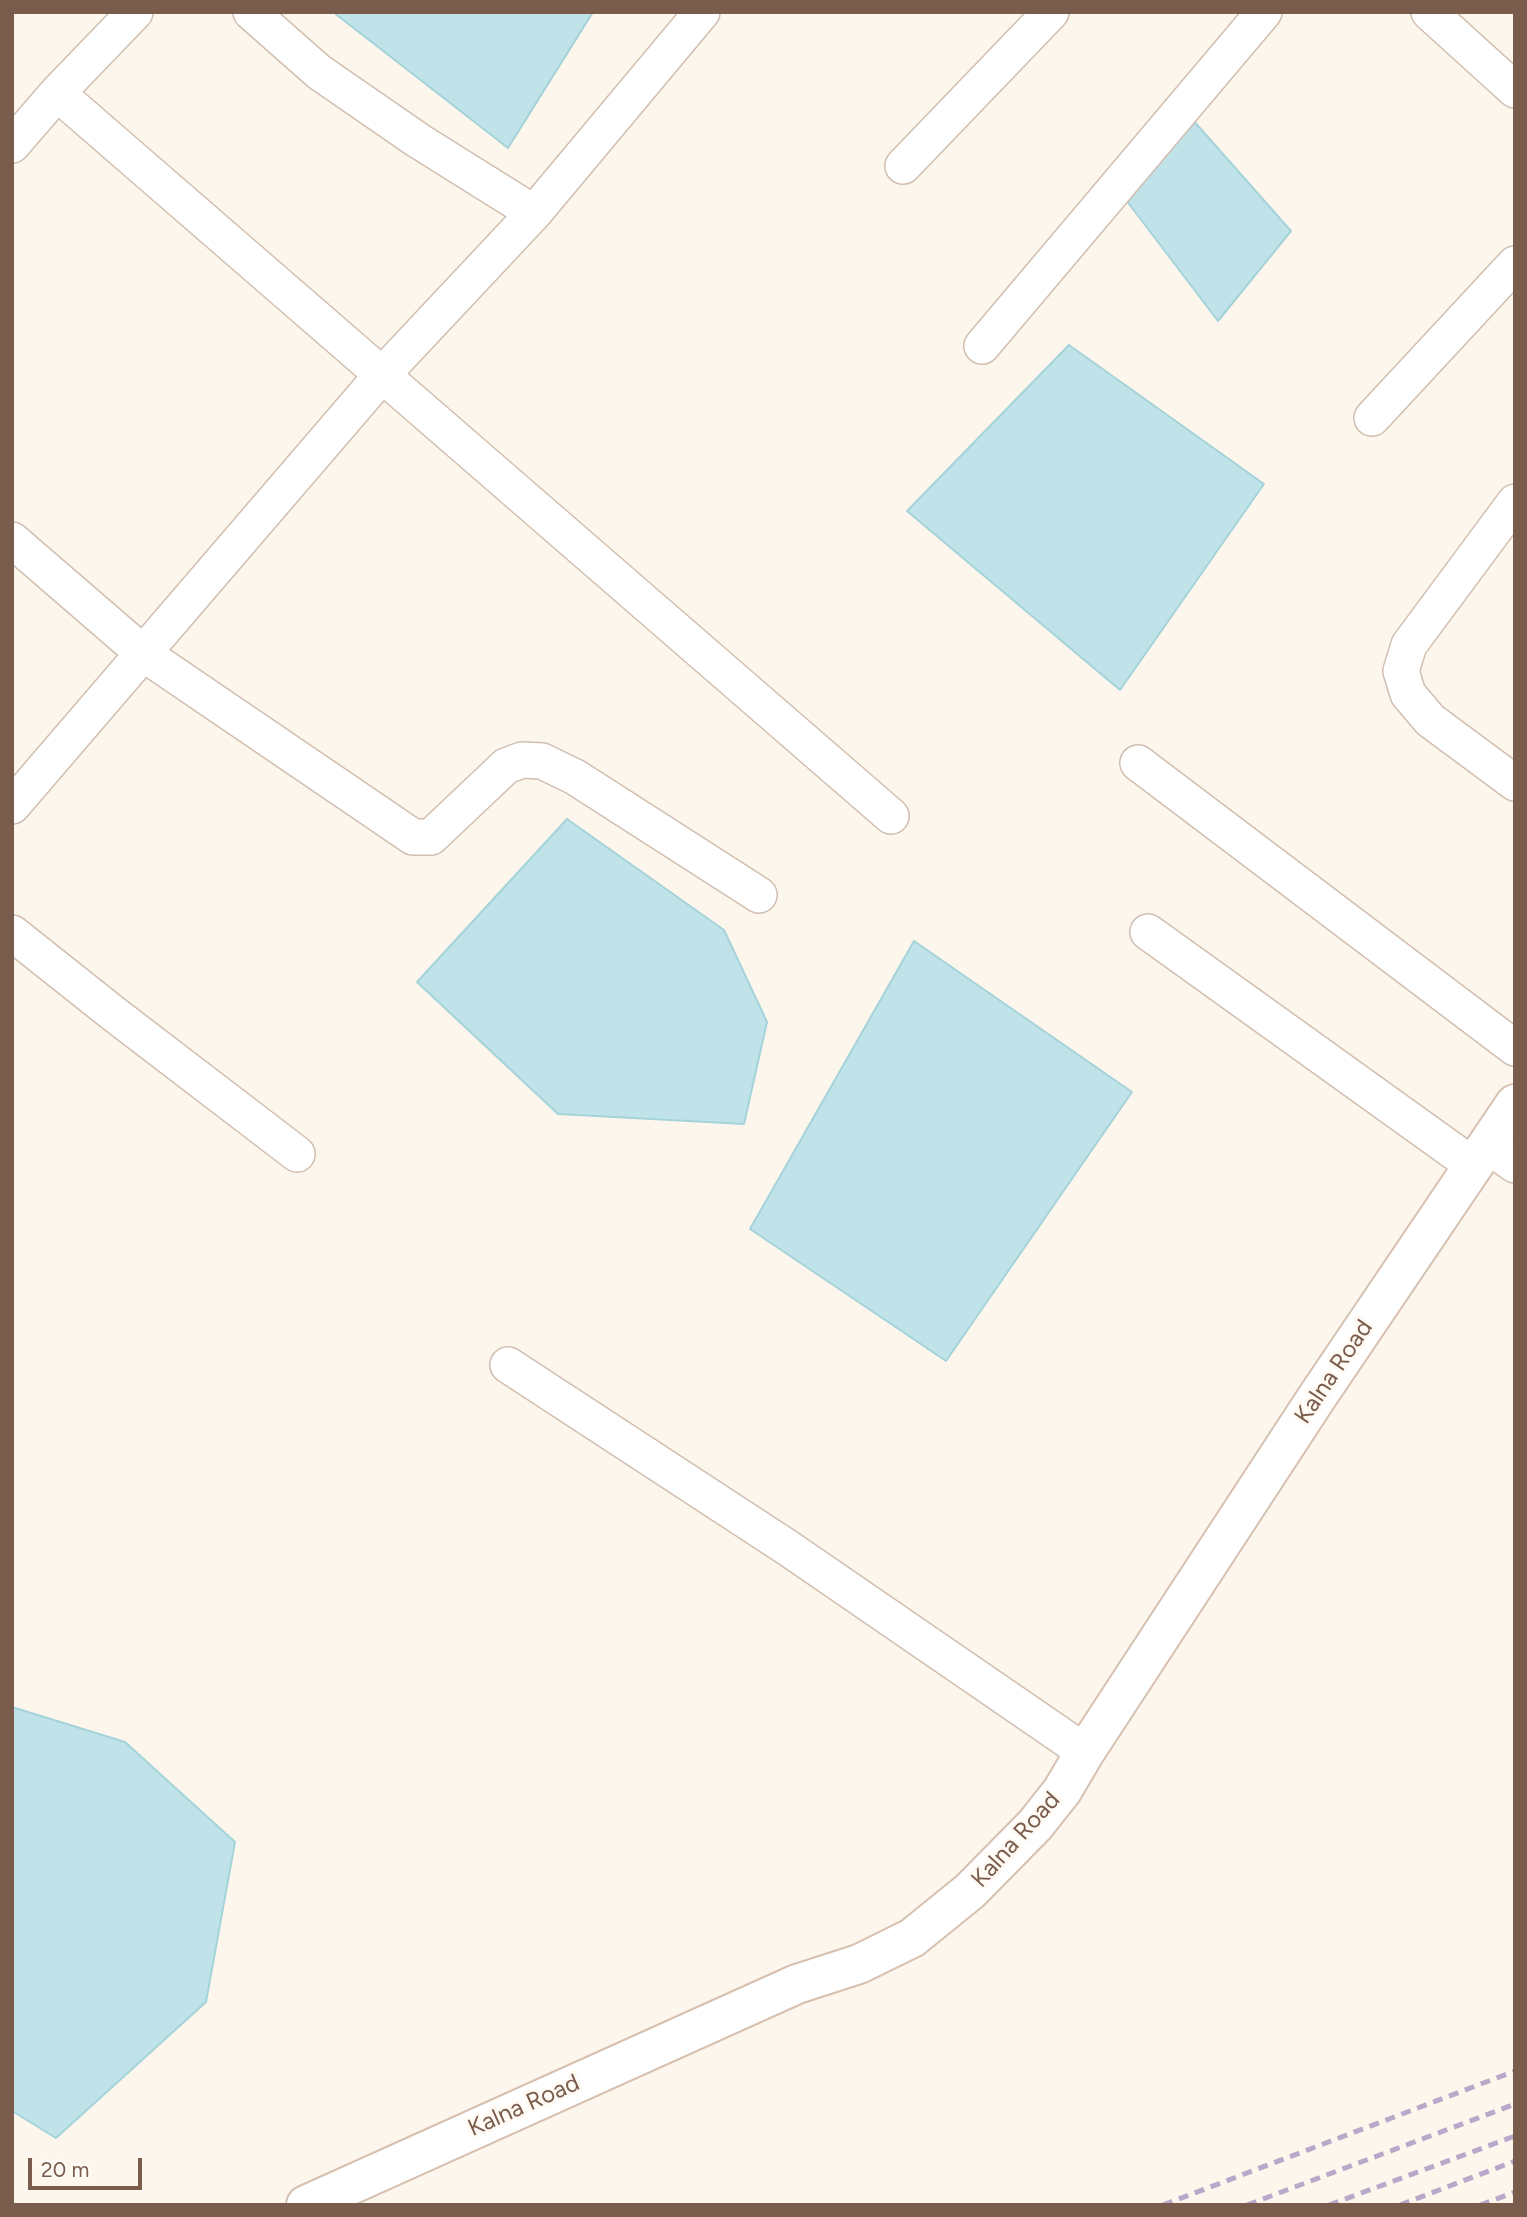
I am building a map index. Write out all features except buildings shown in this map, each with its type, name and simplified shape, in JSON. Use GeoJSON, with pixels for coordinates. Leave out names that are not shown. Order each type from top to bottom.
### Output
{"type":"FeatureCollection","features":[{"type":"Feature","properties":{"kind":"street"},"geometry":{"type":"LineString","coordinates":[[12,145],[57,93],[135,12]]}},
{"type":"Feature","properties":{"kind":"street"},"geometry":{"type":"LineString","coordinates":[[251,12],[319,72],[419,141],[534,213]]}},
{"type":"Feature","properties":{"kind":"street"},"geometry":{"type":"LineString","coordinates":[[12,806],[382,375],[534,213],[702,12]]}},
{"type":"Feature","properties":{"kind":"street"},"geometry":{"type":"LineString","coordinates":[[903,166],[1051,12]]}},
{"type":"Feature","properties":{"kind":"street"},"geometry":{"type":"LineString","coordinates":[[982,346],[1264,12]]}},
{"type":"Feature","properties":{"kind":"street"},"geometry":{"type":"LineString","coordinates":[[1429,12],[1515,90]]}},
{"type":"Feature","properties":{"kind":"street"},"geometry":{"type":"LineString","coordinates":[[57,93],[891,816]]}},
{"type":"Feature","properties":{"kind":"street"},"geometry":{"type":"LineString","coordinates":[[1373,418],[1515,264]]}},
{"type":"Feature","properties":{"kind":"street"},"geometry":{"type":"LineString","coordinates":[[1515,502],[1409,645],[1401,671],[1408,694],[1430,720],[1515,783]]}},
{"type":"Feature","properties":{"kind":"street"},"geometry":{"type":"LineString","coordinates":[[12,540],[144,654],[413,837],[430,837],[506,766],[522,760],[542,761],[575,777],[759,895]]}},
{"type":"Feature","properties":{"kind":"street"},"geometry":{"type":"LineString","coordinates":[[1138,763],[1515,1048]]}},
{"type":"Feature","properties":{"kind":"street"},"geometry":{"type":"LineString","coordinates":[[1148,932],[1492,1159]]}},
{"type":"Feature","properties":{"kind":"street"},"geometry":{"type":"LineString","coordinates":[[12,933],[297,1154]]}},
{"type":"Feature","properties":{"kind":"street","name":"Kalna Road"},"geometry":{"type":"LineString","coordinates":[[306,2205],[784,1990],[859,1964],[912,1938],[970,1891],[1035,1825],[1062,1791],[1084,1752],[1317,1397],[1492,1159],[1515,1104]]}},
{"type":"Feature","properties":{"kind":"street"},"geometry":{"type":"LineString","coordinates":[[508,1365],[788,1548],[1084,1752]]}},
{"type":"Feature","properties":{"kind":"water"},"geometry":{"type":"Polygon","coordinates":[[[333,12],[593,12],[508,148],[333,12]]]}},
{"type":"Feature","properties":{"kind":"water"},"geometry":{"type":"Polygon","coordinates":[[[1192,119],[1291,231],[1218,321],[1123,196],[1192,119]]]}},
{"type":"Feature","properties":{"kind":"water"},"geometry":{"type":"Polygon","coordinates":[[[1069,345],[1264,484],[1120,690],[907,511],[1069,345]]]}},
{"type":"Feature","properties":{"kind":"water"},"geometry":{"type":"Polygon","coordinates":[[[567,819],[724,930],[767,1022],[744,1124],[558,1114],[417,982],[567,819]]]}},
{"type":"Feature","properties":{"kind":"water"},"geometry":{"type":"Polygon","coordinates":[[[914,941],[1132,1092],[946,1361],[750,1229],[914,941]]]}},
{"type":"Feature","properties":{"kind":"water"},"geometry":{"type":"Polygon","coordinates":[[[12,1707],[125,1742],[235,1842],[206,2002],[56,2138],[12,2111],[12,1707]]]}},
{"type":"Feature","properties":{"kind":"railway"},"geometry":{"type":"LineString","coordinates":[[1163,2205],[1515,2071]]}},
{"type":"Feature","properties":{"kind":"railway"},"geometry":{"type":"LineString","coordinates":[[1247,2205],[1515,2104]]}},
{"type":"Feature","properties":{"kind":"railway"},"geometry":{"type":"LineString","coordinates":[[1329,2205],[1515,2136]]}},
{"type":"Feature","properties":{"kind":"railway"},"geometry":{"type":"LineString","coordinates":[[1400,2205],[1515,2161]]}},
{"type":"Feature","properties":{"kind":"railway"},"geometry":{"type":"LineString","coordinates":[[1480,2205],[1515,2192]]}}]}
